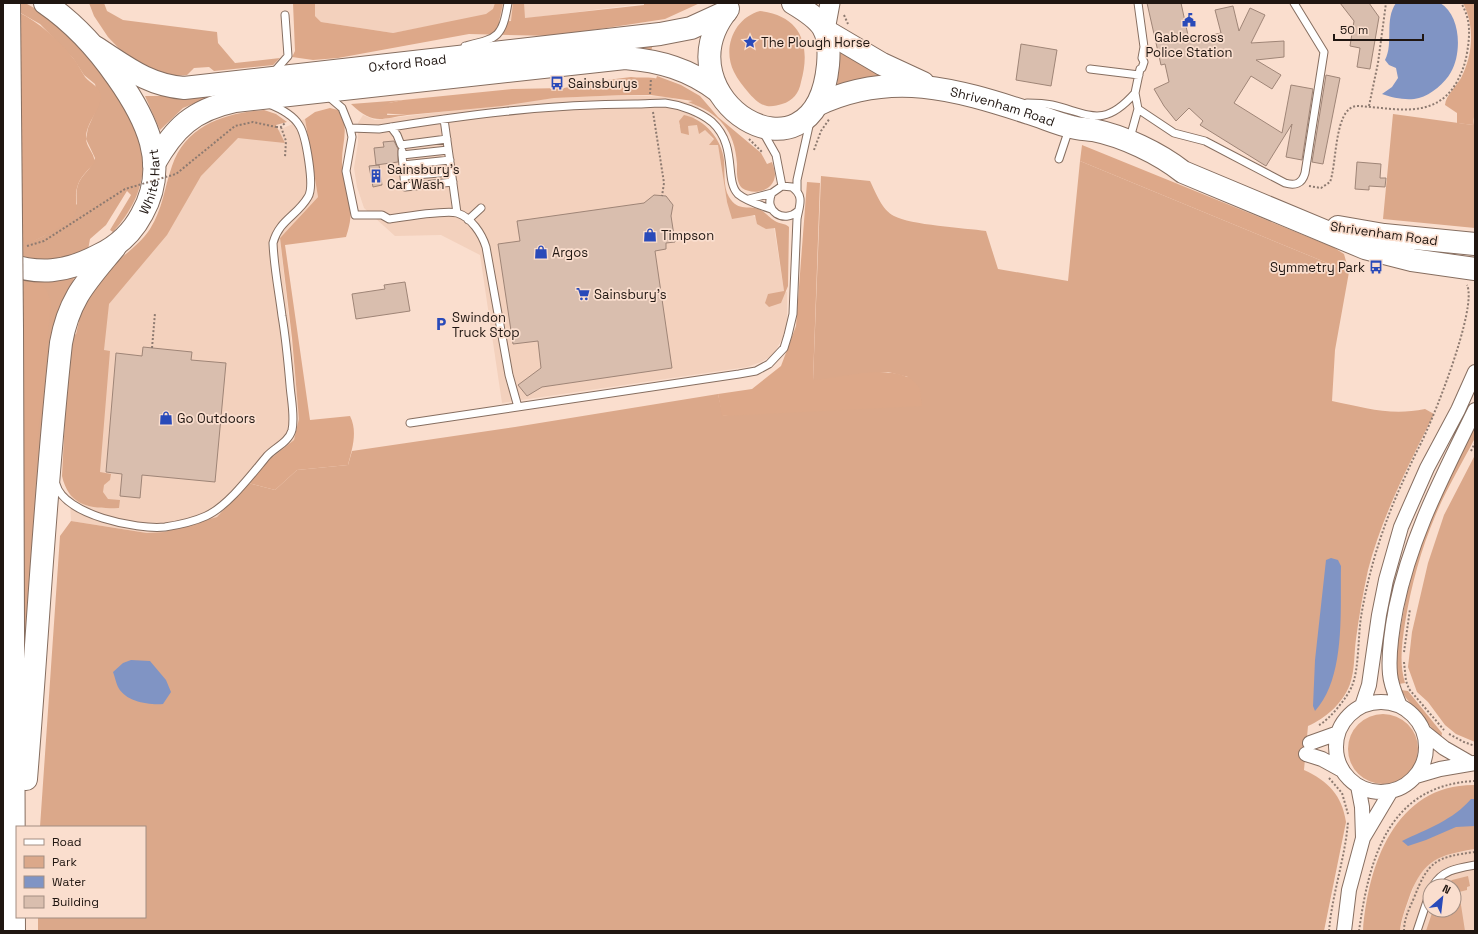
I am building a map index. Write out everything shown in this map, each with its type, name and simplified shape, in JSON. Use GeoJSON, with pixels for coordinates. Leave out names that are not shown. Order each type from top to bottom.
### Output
{"type":"FeatureCollection","features":[{"type":"Feature","properties":{"kind":"highway"},"geometry":{"type":"LineString","coordinates":[[9,3],[12,328],[14,930]]}},
{"type":"Feature","properties":{"kind":"highway","name":"White Hart"},"geometry":{"type":"LineString","coordinates":[[4,264],[35,272],[53,271],[87,262],[115,247],[133,229],[145,209],[154,186],[154,164],[148,132],[140,111],[88,40],[45,3]]}},
{"type":"Feature","properties":{"kind":"highway"},"geometry":{"type":"LineString","coordinates":[[73,3],[88,40]]}},
{"type":"Feature","properties":{"kind":"highway","name":"Shrivenham Road"},"geometry":{"type":"LineString","coordinates":[[793,3],[810,14],[826,30],[882,64],[931,86],[989,101],[1071,127],[1094,130],[1158,168],[1183,172],[1331,235],[1383,253],[1426,262],[1470,277]]}},
{"type":"Feature","properties":{"kind":"highway"},"geometry":{"type":"LineString","coordinates":[[730,7],[715,31],[711,52],[712,78],[718,91],[753,132]]}},
{"type":"Feature","properties":{"kind":"highway","name":"Oxford Road"},"geometry":{"type":"LineString","coordinates":[[88,40],[146,80],[168,86],[192,88],[676,31],[696,26],[730,7]]}},
{"type":"Feature","properties":{"kind":"highway"},"geometry":{"type":"LineString","coordinates":[[822,110],[829,53],[826,30]]}},
{"type":"Feature","properties":{"kind":"highway","name":"Oxford Road"},"geometry":{"type":"LineString","coordinates":[[154,164],[170,138],[190,119],[216,106],[250,100],[625,58],[655,62],[675,67],[703,79],[718,91]]}},
{"type":"Feature","properties":{"kind":"highway","name":"Shrivenham Road"},"geometry":{"type":"LineString","coordinates":[[753,132],[787,127],[822,110],[844,94],[879,86],[931,86]]}},
{"type":"Feature","properties":{"kind":"highway","name":"Shrivenham Road"},"geometry":{"type":"LineString","coordinates":[[1294,218],[1384,235],[1475,244]]}},
{"type":"Feature","properties":{"kind":"highway"},"geometry":{"type":"LineString","coordinates":[[22,826],[36,656],[49,458],[61,343],[66,321],[80,291],[115,247]]}},
{"type":"Feature","properties":{"kind":"highway"},"geometry":{"type":"LineString","coordinates":[[14,930],[16,903]]}},
{"type":"Feature","properties":{"kind":"street"},"geometry":{"type":"LineString","coordinates":[[826,30],[830,4]]}},
{"type":"Feature","properties":{"kind":"street"},"geometry":{"type":"LineString","coordinates":[[1362,706],[1370,685],[1379,615],[1386,580],[1401,527],[1427,468],[1458,410],[1475,372]]}},
{"type":"Feature","properties":{"kind":"street"},"geometry":{"type":"LineString","coordinates":[[1400,706],[1393,687],[1390,661],[1393,625],[1402,580],[1427,508],[1475,410]]}},
{"type":"Feature","properties":{"kind":"street"},"geometry":{"type":"LineString","coordinates":[[1342,770],[1336,748],[1338,733],[1345,720],[1362,706],[1381,702],[1400,706],[1412,714],[1424,732],[1444,748],[1472,763]]}},
{"type":"Feature","properties":{"kind":"street"},"geometry":{"type":"LineString","coordinates":[[1338,733],[1308,748],[1322,759],[1342,770],[1358,786],[1370,791],[1391,791],[1409,783],[1416,776],[1422,766],[1426,755],[1424,732]]}},
{"type":"Feature","properties":{"kind":"street"},"geometry":{"type":"LineString","coordinates":[[1416,776],[1472,763]]}},
{"type":"Feature","properties":{"kind":"street"},"geometry":{"type":"LineString","coordinates":[[1358,786],[1362,807],[1363,838]]}},
{"type":"Feature","properties":{"kind":"street"},"geometry":{"type":"LineString","coordinates":[[1344,931],[1349,890],[1363,838],[1391,791]]}},
{"type":"Feature","properties":{"kind":"lane"},"geometry":{"type":"LineString","coordinates":[[456,48],[490,40],[494,37],[503,28],[508,3]]}},
{"type":"Feature","properties":{"kind":"lane"},"geometry":{"type":"LineString","coordinates":[[1123,147],[1138,109],[1135,93],[1139,72],[1144,62],[1142,58],[1144,47],[1138,3]]}},
{"type":"Feature","properties":{"kind":"lane"},"geometry":{"type":"LineString","coordinates":[[1138,109],[1174,133],[1205,141],[1285,183],[1295,185],[1301,182],[1305,173],[1324,52],[1294,3]]}},
{"type":"Feature","properties":{"kind":"lane"},"geometry":{"type":"LineString","coordinates":[[268,78],[288,56],[285,15]]}},
{"type":"Feature","properties":{"kind":"lane"},"geometry":{"type":"LineString","coordinates":[[387,65],[448,50]]}},
{"type":"Feature","properties":{"kind":"lane"},"geometry":{"type":"LineString","coordinates":[[1090,69],[1139,72]]}},
{"type":"Feature","properties":{"kind":"lane"},"geometry":{"type":"LineString","coordinates":[[321,93],[332,98],[340,106],[350,128],[351,148],[346,171],[355,215],[382,215],[389,219],[457,213],[468,220],[480,234],[486,247],[509,375],[518,407]]}},
{"type":"Feature","properties":{"kind":"lane"},"geometry":{"type":"LineString","coordinates":[[989,101],[1044,104],[1096,117],[1115,111],[1135,93]]}},
{"type":"Feature","properties":{"kind":"lane"},"geometry":{"type":"LineString","coordinates":[[49,458],[59,492],[79,509],[101,518],[142,527],[165,527],[206,516],[216,509],[271,452],[289,437],[292,424],[291,399],[273,243],[275,234],[282,224],[308,198],[311,186],[304,135],[299,124],[275,106],[250,100]]}},
{"type":"Feature","properties":{"kind":"lane"},"geometry":{"type":"LineString","coordinates":[[350,128],[379,129],[444,119],[550,106],[665,103],[688,109],[705,117],[712,123],[724,137],[728,146],[732,181],[736,192],[742,197],[749,199],[758,205],[771,208]]}},
{"type":"Feature","properties":{"kind":"lane"},"geometry":{"type":"LineString","coordinates":[[410,423],[739,374],[756,371],[769,364],[784,348],[792,321],[798,211],[801,199],[797,190],[797,180],[802,158],[822,110]]}},
{"type":"Feature","properties":{"kind":"lane"},"geometry":{"type":"LineString","coordinates":[[444,119],[457,213]]}},
{"type":"Feature","properties":{"kind":"lane"},"geometry":{"type":"LineString","coordinates":[[390,127],[397,135],[401,145],[405,187],[453,182]]}},
{"type":"Feature","properties":{"kind":"lane"},"geometry":{"type":"LineString","coordinates":[[1059,159],[1071,127]]}},
{"type":"Feature","properties":{"kind":"lane"},"geometry":{"type":"LineString","coordinates":[[753,132],[771,144],[776,155],[782,186]]}},
{"type":"Feature","properties":{"kind":"lane"},"geometry":{"type":"LineString","coordinates":[[401,145],[447,138]]}},
{"type":"Feature","properties":{"kind":"lane"},"geometry":{"type":"LineString","coordinates":[[402,155],[448,150]]}},
{"type":"Feature","properties":{"kind":"lane"},"geometry":{"type":"LineString","coordinates":[[403,165],[450,160]]}},
{"type":"Feature","properties":{"kind":"lane"},"geometry":{"type":"LineString","coordinates":[[404,176],[451,172]]}},
{"type":"Feature","properties":{"kind":"lane"},"geometry":{"type":"LineString","coordinates":[[749,199],[772,192],[782,186],[789,186],[797,190]]}},
{"type":"Feature","properties":{"kind":"lane"},"geometry":{"type":"LineString","coordinates":[[772,192],[769,200],[774,213],[784,217],[798,211]]}},
{"type":"Feature","properties":{"kind":"lane"},"geometry":{"type":"LineString","coordinates":[[468,220],[481,208]]}},
{"type":"Feature","properties":{"kind":"lane"},"geometry":{"type":"LineString","coordinates":[[1438,878],[1447,872],[1475,865]]}},
{"type":"Feature","properties":{"kind":"lane"},"geometry":{"type":"LineString","coordinates":[[1417,931],[1422,916]]}},
{"type":"Feature","properties":{"kind":"path"},"geometry":{"type":"LineString","coordinates":[[1369,106],[1378,63],[1386,3]]}},
{"type":"Feature","properties":{"kind":"path"},"geometry":{"type":"LineString","coordinates":[[1301,182],[1309,186],[1321,188],[1330,182],[1344,114],[1352,107],[1369,106],[1416,109],[1439,102],[1444,98],[1461,74],[1466,57],[1470,26],[1467,15],[1460,3]]}},
{"type":"Feature","properties":{"kind":"path"},"geometry":{"type":"LineString","coordinates":[[830,4],[842,6],[851,29]]}},
{"type":"Feature","properties":{"kind":"path"},"geometry":{"type":"LineString","coordinates":[[652,73],[649,90],[664,183],[662,196]]}},
{"type":"Feature","properties":{"kind":"path"},"geometry":{"type":"LineString","coordinates":[[802,158],[811,161],[821,131],[822,110]]}},
{"type":"Feature","properties":{"kind":"path"},"geometry":{"type":"LineString","coordinates":[[22,246],[30,246],[44,242],[125,189],[176,174],[235,126],[253,122],[281,127],[292,118]]}},
{"type":"Feature","properties":{"kind":"path"},"geometry":{"type":"LineString","coordinates":[[281,127],[286,141],[285,157]]}},
{"type":"Feature","properties":{"kind":"path"},"geometry":{"type":"LineString","coordinates":[[753,132],[760,148],[768,160],[776,155]]}},
{"type":"Feature","properties":{"kind":"path"},"geometry":{"type":"LineString","coordinates":[[152,348],[155,313]]}},
{"type":"Feature","properties":{"kind":"path"},"geometry":{"type":"LineString","coordinates":[[1316,727],[1330,717],[1352,686],[1363,606],[1372,564],[1384,528],[1416,454],[1445,398]]}},
{"type":"Feature","properties":{"kind":"path"},"geometry":{"type":"LineString","coordinates":[[1470,452],[1475,443]]}},
{"type":"Feature","properties":{"kind":"path"},"geometry":{"type":"LineString","coordinates":[[1411,604],[1404,657],[1404,673],[1408,685],[1413,695],[1447,732],[1464,742],[1475,746]]}},
{"type":"Feature","properties":{"kind":"path"},"geometry":{"type":"LineString","coordinates":[[1324,775],[1342,793],[1348,813],[1346,845],[1334,889],[1329,931]]}},
{"type":"Feature","properties":{"kind":"path"},"geometry":{"type":"LineString","coordinates":[[1359,931],[1376,854],[1387,830],[1394,820],[1412,802],[1426,793],[1452,783],[1475,781]]}},
{"type":"Feature","properties":{"kind":"shaded area"},"geometry":{"type":"Polygon","coordinates":[[[293,3],[315,3],[315,16],[321,22],[393,33],[486,14],[493,9],[495,3],[503,3],[499,22],[511,21],[513,3],[524,3],[525,18],[644,5],[644,3],[700,3],[665,19],[554,36],[469,34],[338,58],[313,60],[292,57],[295,51],[293,3]]]}},
{"type":"Feature","properties":{"kind":"shaded area"},"geometry":{"type":"Polygon","coordinates":[[[315,3],[648,3],[499,22],[472,18],[393,33],[321,22],[315,16],[315,3]]]}},
{"type":"Feature","properties":{"kind":"shaded area"},"geometry":{"type":"Polygon","coordinates":[[[1463,3],[1475,3],[1475,109],[1473,125],[1457,123],[1457,113],[1445,105],[1449,94],[1461,78],[1470,50],[1471,31],[1467,12],[1463,3]]]}},
{"type":"Feature","properties":{"kind":"shaded area"},"geometry":{"type":"Polygon","coordinates":[[[18,12],[41,26],[62,45],[75,61],[85,77],[98,88],[101,94],[100,103],[88,127],[86,138],[86,142],[94,157],[94,163],[78,184],[74,216],[62,226],[43,237],[34,241],[26,242],[22,242],[18,12]]]}},
{"type":"Feature","properties":{"kind":"shaded area"},"geometry":{"type":"Polygon","coordinates":[[[631,77],[654,78],[671,83],[688,93],[693,101],[651,95],[623,95],[554,98],[502,106],[407,115],[379,113],[377,110],[389,103],[403,100],[512,89],[564,88],[591,82],[631,77]]]}},
{"type":"Feature","properties":{"kind":"shaded area"},"geometry":{"type":"Polygon","coordinates":[[[623,95],[669,97],[699,106],[694,119],[687,116],[682,117],[679,121],[679,126],[697,125],[705,130],[718,145],[727,202],[774,227],[784,291],[787,292],[787,318],[785,334],[773,355],[761,362],[747,367],[502,403],[480,255],[441,235],[395,236],[364,208],[357,187],[354,168],[358,143],[358,123],[363,115],[375,120],[554,98],[623,95]]]}},
{"type":"Feature","properties":{"kind":"shaded area"},"geometry":{"type":"Polygon","coordinates":[[[330,108],[338,110],[342,116],[345,129],[342,169],[351,210],[346,237],[285,245],[310,420],[350,416],[354,428],[354,440],[348,465],[297,470],[275,490],[248,483],[270,459],[294,440],[299,419],[292,338],[280,238],[318,197],[305,119],[315,112],[330,108]]]}},
{"type":"Feature","properties":{"kind":"shaded area"},"geometry":{"type":"Polygon","coordinates":[[[305,119],[318,197],[280,238],[300,422],[294,440],[270,459],[217,517],[202,523],[164,532],[147,533],[71,521],[69,483],[104,298],[231,136],[276,131],[305,119]]]}},
{"type":"Feature","properties":{"kind":"shaded area"},"geometry":{"type":"Polygon","coordinates":[[[1082,145],[1333,247],[1344,254],[1349,272],[1080,161],[1082,145]]]}},
{"type":"Feature","properties":{"kind":"shaded area"},"geometry":{"type":"Polygon","coordinates":[[[807,182],[820,183],[813,380],[854,374],[885,372],[899,374],[911,379],[919,388],[922,406],[722,416],[718,394],[752,389],[781,366],[796,326],[807,182]]]}},
{"type":"Feature","properties":{"kind":"shaded area"},"geometry":{"type":"Polygon","coordinates":[[[35,282],[46,289],[51,303],[29,525],[24,520],[22,514],[22,290],[27,285],[35,282]]]}},
{"type":"Feature","properties":{"kind":"shaded area"},"geometry":{"type":"Polygon","coordinates":[[[1475,849],[1475,931],[1400,931],[1403,917],[1415,883],[1428,863],[1442,856],[1475,849]]]}},
{"type":"Feature","properties":{"kind":"green space"},"geometry":{"type":"Polygon","coordinates":[[[19,2],[27,4],[57,26],[73,42],[90,60],[119,99],[130,116],[140,142],[143,163],[142,174],[137,195],[127,214],[113,232],[110,230],[131,195],[127,191],[106,225],[90,239],[88,250],[68,257],[45,261],[3,254],[18,241],[33,241],[44,236],[77,204],[77,187],[95,158],[86,139],[88,128],[99,103],[95,84],[84,75],[73,58],[40,24],[3,3],[19,2]]]}},
{"type":"Feature","properties":{"kind":"green space"},"geometry":{"type":"Polygon","coordinates":[[[89,3],[104,3],[107,11],[123,20],[217,32],[218,43],[235,63],[280,58],[273,65],[214,71],[209,67],[194,68],[187,75],[166,77],[130,60],[108,37],[94,16],[89,3]]]}},
{"type":"Feature","properties":{"kind":"green space"},"geometry":{"type":"Polygon","coordinates":[[[760,11],[774,14],[786,19],[794,26],[800,35],[805,56],[804,69],[799,90],[789,101],[773,106],[767,106],[757,101],[742,85],[734,72],[729,53],[730,44],[737,27],[743,20],[760,11]]]}},
{"type":"Feature","properties":{"kind":"green space"},"geometry":{"type":"Polygon","coordinates":[[[653,43],[651,52],[212,96],[183,108],[160,130],[145,96],[175,96],[653,43]]]}},
{"type":"Feature","properties":{"kind":"green space"},"geometry":{"type":"Polygon","coordinates":[[[841,46],[889,77],[870,77],[837,85],[841,46]]]}},
{"type":"Feature","properties":{"kind":"green space"},"geometry":{"type":"Polygon","coordinates":[[[657,76],[681,85],[700,96],[718,117],[761,153],[767,164],[772,162],[775,175],[771,185],[757,192],[752,192],[742,188],[740,186],[737,174],[736,152],[729,132],[723,124],[717,117],[699,106],[688,102],[693,101],[656,79],[657,76]]]}},
{"type":"Feature","properties":{"kind":"green space"},"geometry":{"type":"Polygon","coordinates":[[[403,100],[389,103],[387,115],[407,115],[383,119],[371,118],[351,104],[403,100]]]}},
{"type":"Feature","properties":{"kind":"green space"},"geometry":{"type":"Polygon","coordinates":[[[264,110],[276,114],[287,122],[276,125],[285,143],[238,138],[201,176],[167,235],[109,304],[104,350],[110,351],[100,472],[111,474],[110,480],[104,485],[103,492],[108,499],[120,500],[119,508],[100,508],[83,504],[70,494],[65,486],[62,476],[69,338],[76,334],[79,321],[76,313],[105,275],[146,235],[150,229],[161,206],[172,166],[178,152],[187,140],[197,131],[221,118],[235,114],[264,110]]]}},
{"type":"Feature","properties":{"kind":"green space"},"geometry":{"type":"Polygon","coordinates":[[[1393,114],[1473,125],[1475,114],[1475,228],[1383,219],[1393,114]]]}},
{"type":"Feature","properties":{"kind":"green space"},"geometry":{"type":"Polygon","coordinates":[[[684,115],[692,117],[705,126],[720,145],[723,152],[726,189],[733,202],[740,207],[757,208],[775,221],[789,227],[788,286],[781,303],[769,307],[765,303],[768,294],[784,291],[775,228],[766,229],[757,224],[755,215],[732,219],[727,202],[718,145],[709,145],[714,139],[705,130],[699,134],[697,125],[688,126],[689,135],[681,133],[679,121],[684,115]]]}},
{"type":"Feature","properties":{"kind":"green space"},"geometry":{"type":"Polygon","coordinates":[[[1080,161],[1349,272],[1335,350],[1332,401],[1378,410],[1401,412],[1425,409],[1434,414],[1388,510],[1374,550],[1361,604],[1353,673],[1350,684],[1343,697],[1333,709],[1321,719],[1308,726],[1304,770],[1313,774],[1327,784],[1332,790],[1341,804],[1346,822],[1324,931],[38,931],[38,918],[146,918],[146,826],[40,826],[60,536],[71,521],[147,533],[164,532],[217,517],[248,483],[275,490],[297,470],[348,465],[352,451],[515,427],[718,394],[723,416],[908,377],[888,372],[813,381],[821,176],[870,181],[886,210],[894,216],[902,219],[925,224],[986,231],[998,269],[1068,281],[1080,161]]]}},
{"type":"Feature","properties":{"kind":"green space"},"geometry":{"type":"Polygon","coordinates":[[[75,276],[69,291],[26,654],[19,670],[22,290],[20,278],[75,276]]]}},
{"type":"Feature","properties":{"kind":"green space"},"geometry":{"type":"Polygon","coordinates":[[[1475,426],[1475,438],[1440,504],[1413,581],[1407,609],[1402,646],[1402,668],[1405,683],[1399,684],[1395,671],[1396,653],[1410,576],[1424,531],[1475,426]]]}},
{"type":"Feature","properties":{"kind":"green space"},"geometry":{"type":"Polygon","coordinates":[[[1475,455],[1475,742],[1456,734],[1445,725],[1428,702],[1417,692],[1408,667],[1412,632],[1428,563],[1444,515],[1475,455]]]}},
{"type":"Feature","properties":{"kind":"green space"},"geometry":{"type":"Polygon","coordinates":[[[1401,690],[1408,691],[1442,733],[1441,739],[1406,698],[1401,690]]]}},
{"type":"Feature","properties":{"kind":"green space"},"geometry":{"type":"Polygon","coordinates":[[[1376,714],[1390,714],[1403,720],[1412,729],[1416,735],[1418,749],[1416,763],[1408,774],[1397,782],[1390,784],[1376,784],[1369,782],[1358,774],[1350,763],[1348,756],[1348,742],[1350,735],[1358,724],[1369,716],[1376,714]]]}},
{"type":"Feature","properties":{"kind":"green space"},"geometry":{"type":"Polygon","coordinates":[[[1475,785],[1475,849],[1442,857],[1427,866],[1415,883],[1410,895],[1400,931],[1363,931],[1371,880],[1391,833],[1406,813],[1424,798],[1447,788],[1475,785]]]}},
{"type":"Feature","properties":{"kind":"green space"},"geometry":{"type":"Polygon","coordinates":[[[1468,876],[1470,886],[1467,887],[1467,890],[1462,891],[1462,878],[1460,878],[1468,876]]]}},
{"type":"Feature","properties":{"kind":"green space"},"geometry":{"type":"Polygon","coordinates":[[[1462,912],[1465,931],[1426,931],[1430,918],[1462,918],[1462,912]]]}},
{"type":"Feature","properties":{"kind":"water"},"geometry":{"type":"Polygon","coordinates":[[[1396,3],[1440,3],[1447,9],[1456,25],[1458,35],[1457,55],[1451,72],[1437,88],[1419,98],[1400,99],[1382,94],[1392,87],[1398,78],[1396,68],[1389,65],[1385,60],[1389,46],[1390,17],[1396,3]]]}},
{"type":"Feature","properties":{"kind":"water"},"geometry":{"type":"Polygon","coordinates":[[[1331,558],[1338,560],[1341,566],[1341,622],[1337,662],[1325,697],[1315,711],[1313,706],[1315,660],[1326,560],[1331,558]]]}},
{"type":"Feature","properties":{"kind":"water"},"geometry":{"type":"Polygon","coordinates":[[[131,660],[150,661],[166,680],[171,692],[163,704],[138,702],[126,696],[122,692],[117,685],[113,672],[123,663],[131,660]]]}},
{"type":"Feature","properties":{"kind":"water"},"geometry":{"type":"Polygon","coordinates":[[[1471,799],[1475,799],[1475,826],[1456,827],[1408,846],[1402,841],[1448,818],[1456,813],[1471,799]]]}},
{"type":"Feature","properties":{"kind":"building"},"geometry":{"type":"Polygon","coordinates":[[[1147,3],[1181,3],[1189,40],[1221,33],[1215,10],[1233,6],[1239,31],[1250,8],[1265,15],[1251,43],[1284,41],[1284,57],[1256,60],[1281,75],[1272,89],[1251,76],[1234,103],[1282,133],[1291,85],[1313,89],[1302,160],[1286,157],[1292,124],[1266,166],[1200,125],[1203,121],[1189,108],[1176,121],[1164,106],[1154,89],[1169,82],[1165,64],[1161,65],[1147,3]]]}},
{"type":"Feature","properties":{"kind":"building"},"geometry":{"type":"Polygon","coordinates":[[[1340,3],[1369,3],[1379,17],[1370,69],[1357,67],[1360,48],[1350,46],[1354,21],[1340,3]]]}},
{"type":"Feature","properties":{"kind":"building"},"geometry":{"type":"Polygon","coordinates":[[[1021,44],[1057,50],[1051,86],[1016,80],[1021,44]]]}},
{"type":"Feature","properties":{"kind":"building"},"geometry":{"type":"Polygon","coordinates":[[[1326,75],[1340,78],[1323,164],[1312,162],[1326,75]]]}},
{"type":"Feature","properties":{"kind":"building"},"geometry":{"type":"Polygon","coordinates":[[[394,141],[398,149],[398,162],[376,165],[374,148],[384,147],[383,142],[394,141]]]}},
{"type":"Feature","properties":{"kind":"building"},"geometry":{"type":"Polygon","coordinates":[[[1357,162],[1381,164],[1380,178],[1386,178],[1385,187],[1369,186],[1369,190],[1355,189],[1357,162]]]}},
{"type":"Feature","properties":{"kind":"building","name":"Sainsbury's Car Wash"},"geometry":{"type":"Polygon","coordinates":[[[379,165],[382,185],[373,187],[369,166],[379,165]]]}},
{"type":"Feature","properties":{"kind":"building","name":"Sainsbury's"},"geometry":{"type":"Polygon","coordinates":[[[654,195],[666,196],[673,205],[671,216],[675,242],[666,243],[666,249],[655,251],[672,368],[542,387],[527,396],[518,385],[541,368],[538,341],[513,344],[498,244],[520,241],[517,221],[644,203],[654,195]]]}},
{"type":"Feature","properties":{"kind":"building"},"geometry":{"type":"Polygon","coordinates":[[[405,282],[410,311],[356,319],[352,294],[385,289],[384,285],[405,282]]]}},
{"type":"Feature","properties":{"kind":"building","name":"Go Outdoors"},"geometry":{"type":"Polygon","coordinates":[[[143,347],[192,352],[191,360],[226,363],[215,482],[142,475],[140,498],[120,496],[122,474],[106,472],[116,353],[142,356],[143,347]]]}},
{"type":"Feature","properties":{"kind":"place","name":"Gablecross Police Station"},"geometry":{"type":"Point","coordinates":[1189,20]}},
{"type":"Feature","properties":{"kind":"place","name":"The Plough Horse"},"geometry":{"type":"Point","coordinates":[750,42]}},
{"type":"Feature","properties":{"kind":"place","name":"Sainsburys"},"geometry":{"type":"Point","coordinates":[557,83]}},
{"type":"Feature","properties":{"kind":"place","name":"Sainsbury's Car Wash"},"geometry":{"type":"Point","coordinates":[376,176]}},
{"type":"Feature","properties":{"kind":"place","name":"Timpson"},"geometry":{"type":"Point","coordinates":[650,235]}},
{"type":"Feature","properties":{"kind":"place","name":"Argos"},"geometry":{"type":"Point","coordinates":[541,252]}},
{"type":"Feature","properties":{"kind":"place","name":"Symmetry Park"},"geometry":{"type":"Point","coordinates":[1376,267]}},
{"type":"Feature","properties":{"kind":"place","name":"Sainsbury's"},"geometry":{"type":"Point","coordinates":[583,294]}},
{"type":"Feature","properties":{"kind":"place","name":"Swindon Truck Stop"},"geometry":{"type":"Point","coordinates":[441,324]}},
{"type":"Feature","properties":{"kind":"place","name":"Go Outdoors"},"geometry":{"type":"Point","coordinates":[166,418]}}]}
